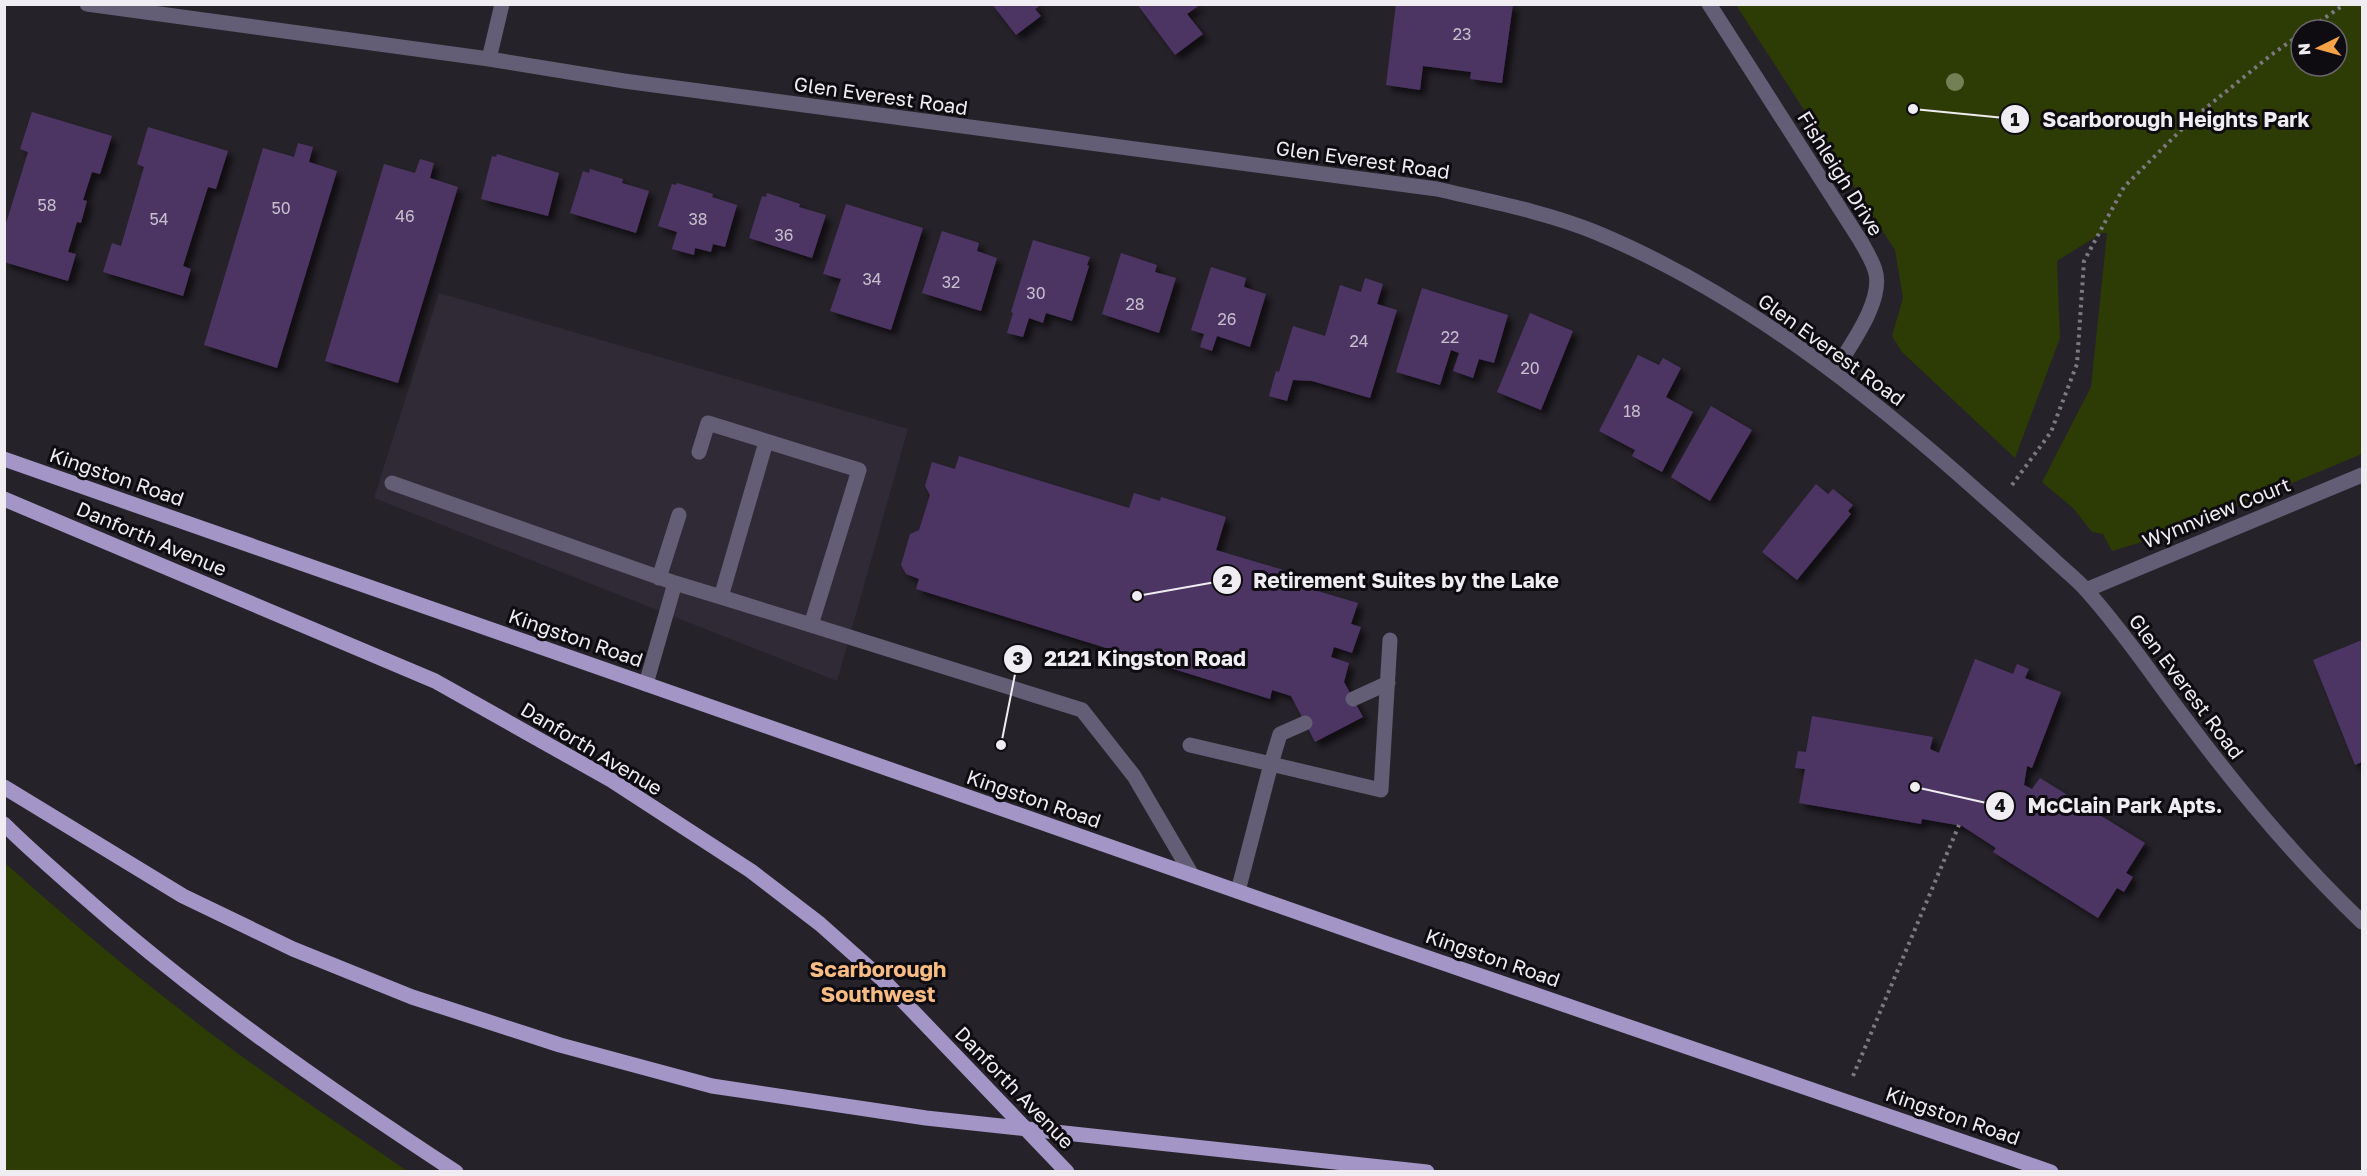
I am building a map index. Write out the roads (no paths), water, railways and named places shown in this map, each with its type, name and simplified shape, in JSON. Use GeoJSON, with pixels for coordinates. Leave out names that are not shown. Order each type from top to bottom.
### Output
{"type":"FeatureCollection","features":[{"type":"Feature","properties":{"kind":"main road","name":"Kingston Road"},"geometry":{"type":"LineString","coordinates":[[4,459],[1192,875],[2051,1172]]}},
{"type":"Feature","properties":{"kind":"main road","name":"Danforth Avenue"},"geometry":{"type":"LineString","coordinates":[[4,499],[435,681],[611,780],[751,871],[820,924],[884,981],[1067,1172]]}},
{"type":"Feature","properties":{"kind":"main road"},"geometry":{"type":"LineString","coordinates":[[4,787],[183,896],[293,949],[435,1004],[560,1045],[712,1086],[926,1118],[1427,1172]]}},
{"type":"Feature","properties":{"kind":"main road"},"geometry":{"type":"LineString","coordinates":[[4,824],[142,948],[266,1042],[456,1172]]}},
{"type":"Feature","properties":{"kind":"street","name":"Glen Everest Road"},"geometry":{"type":"LineString","coordinates":[[87,4],[489,59],[624,81],[1437,189],[1514,207],[1593,231],[1685,275],[1736,305],[1834,372],[1937,455],[1996,507],[2086,590],[2139,655],[2231,777],[2334,895],[2362,922]]}},
{"type":"Feature","properties":{"kind":"street"},"geometry":{"type":"LineString","coordinates":[[489,59],[502,4]]}},
{"type":"Feature","properties":{"kind":"street","name":"Fishleigh Drive"},"geometry":{"type":"LineString","coordinates":[[1709,4],[1854,231],[1875,270],[1877,292],[1859,331],[1834,372]]}},
{"type":"Feature","properties":{"kind":"street"},"geometry":{"type":"LineString","coordinates":[[699,453],[708,423],[859,470],[811,625]]}},
{"type":"Feature","properties":{"kind":"street"},"geometry":{"type":"LineString","coordinates":[[721,597],[766,442]]}},
{"type":"Feature","properties":{"kind":"street","name":"Wynnview Court"},"geometry":{"type":"LineString","coordinates":[[2086,590],[2362,475]]}},
{"type":"Feature","properties":{"kind":"street"},"geometry":{"type":"LineString","coordinates":[[392,483],[659,578],[1082,710],[1134,776],[1192,875]]}},
{"type":"Feature","properties":{"kind":"street"},"geometry":{"type":"LineString","coordinates":[[659,578],[679,515]]}},
{"type":"Feature","properties":{"kind":"street"},"geometry":{"type":"LineString","coordinates":[[646,684],[675,583]]}},
{"type":"Feature","properties":{"kind":"street"},"geometry":{"type":"LineString","coordinates":[[1190,745],[1381,790],[1390,640]]}},
{"type":"Feature","properties":{"kind":"street"},"geometry":{"type":"LineString","coordinates":[[1353,699],[1388,683]]}},
{"type":"Feature","properties":{"kind":"street"},"geometry":{"type":"LineString","coordinates":[[1238,891],[1280,734],[1305,723]]}},
{"type":"Feature","properties":{"kind":"place","name":"Scarborough Heights Park"},"geometry":{"type":"Point","coordinates":[1913,109]}},
{"type":"Feature","properties":{"kind":"place","name":"Retirement Suites by the Lake"},"geometry":{"type":"Point","coordinates":[1137,596]}},
{"type":"Feature","properties":{"kind":"place","name":"2121 Kingston Road"},"geometry":{"type":"Point","coordinates":[1001,745]}},
{"type":"Feature","properties":{"kind":"place","name":"McClain Park Apts."},"geometry":{"type":"Point","coordinates":[1915,787]}},
{"type":"Feature","properties":{"kind":"district","name":"Scarborough Southwest"},"geometry":{"type":"Point","coordinates":[878,980]}}]}
